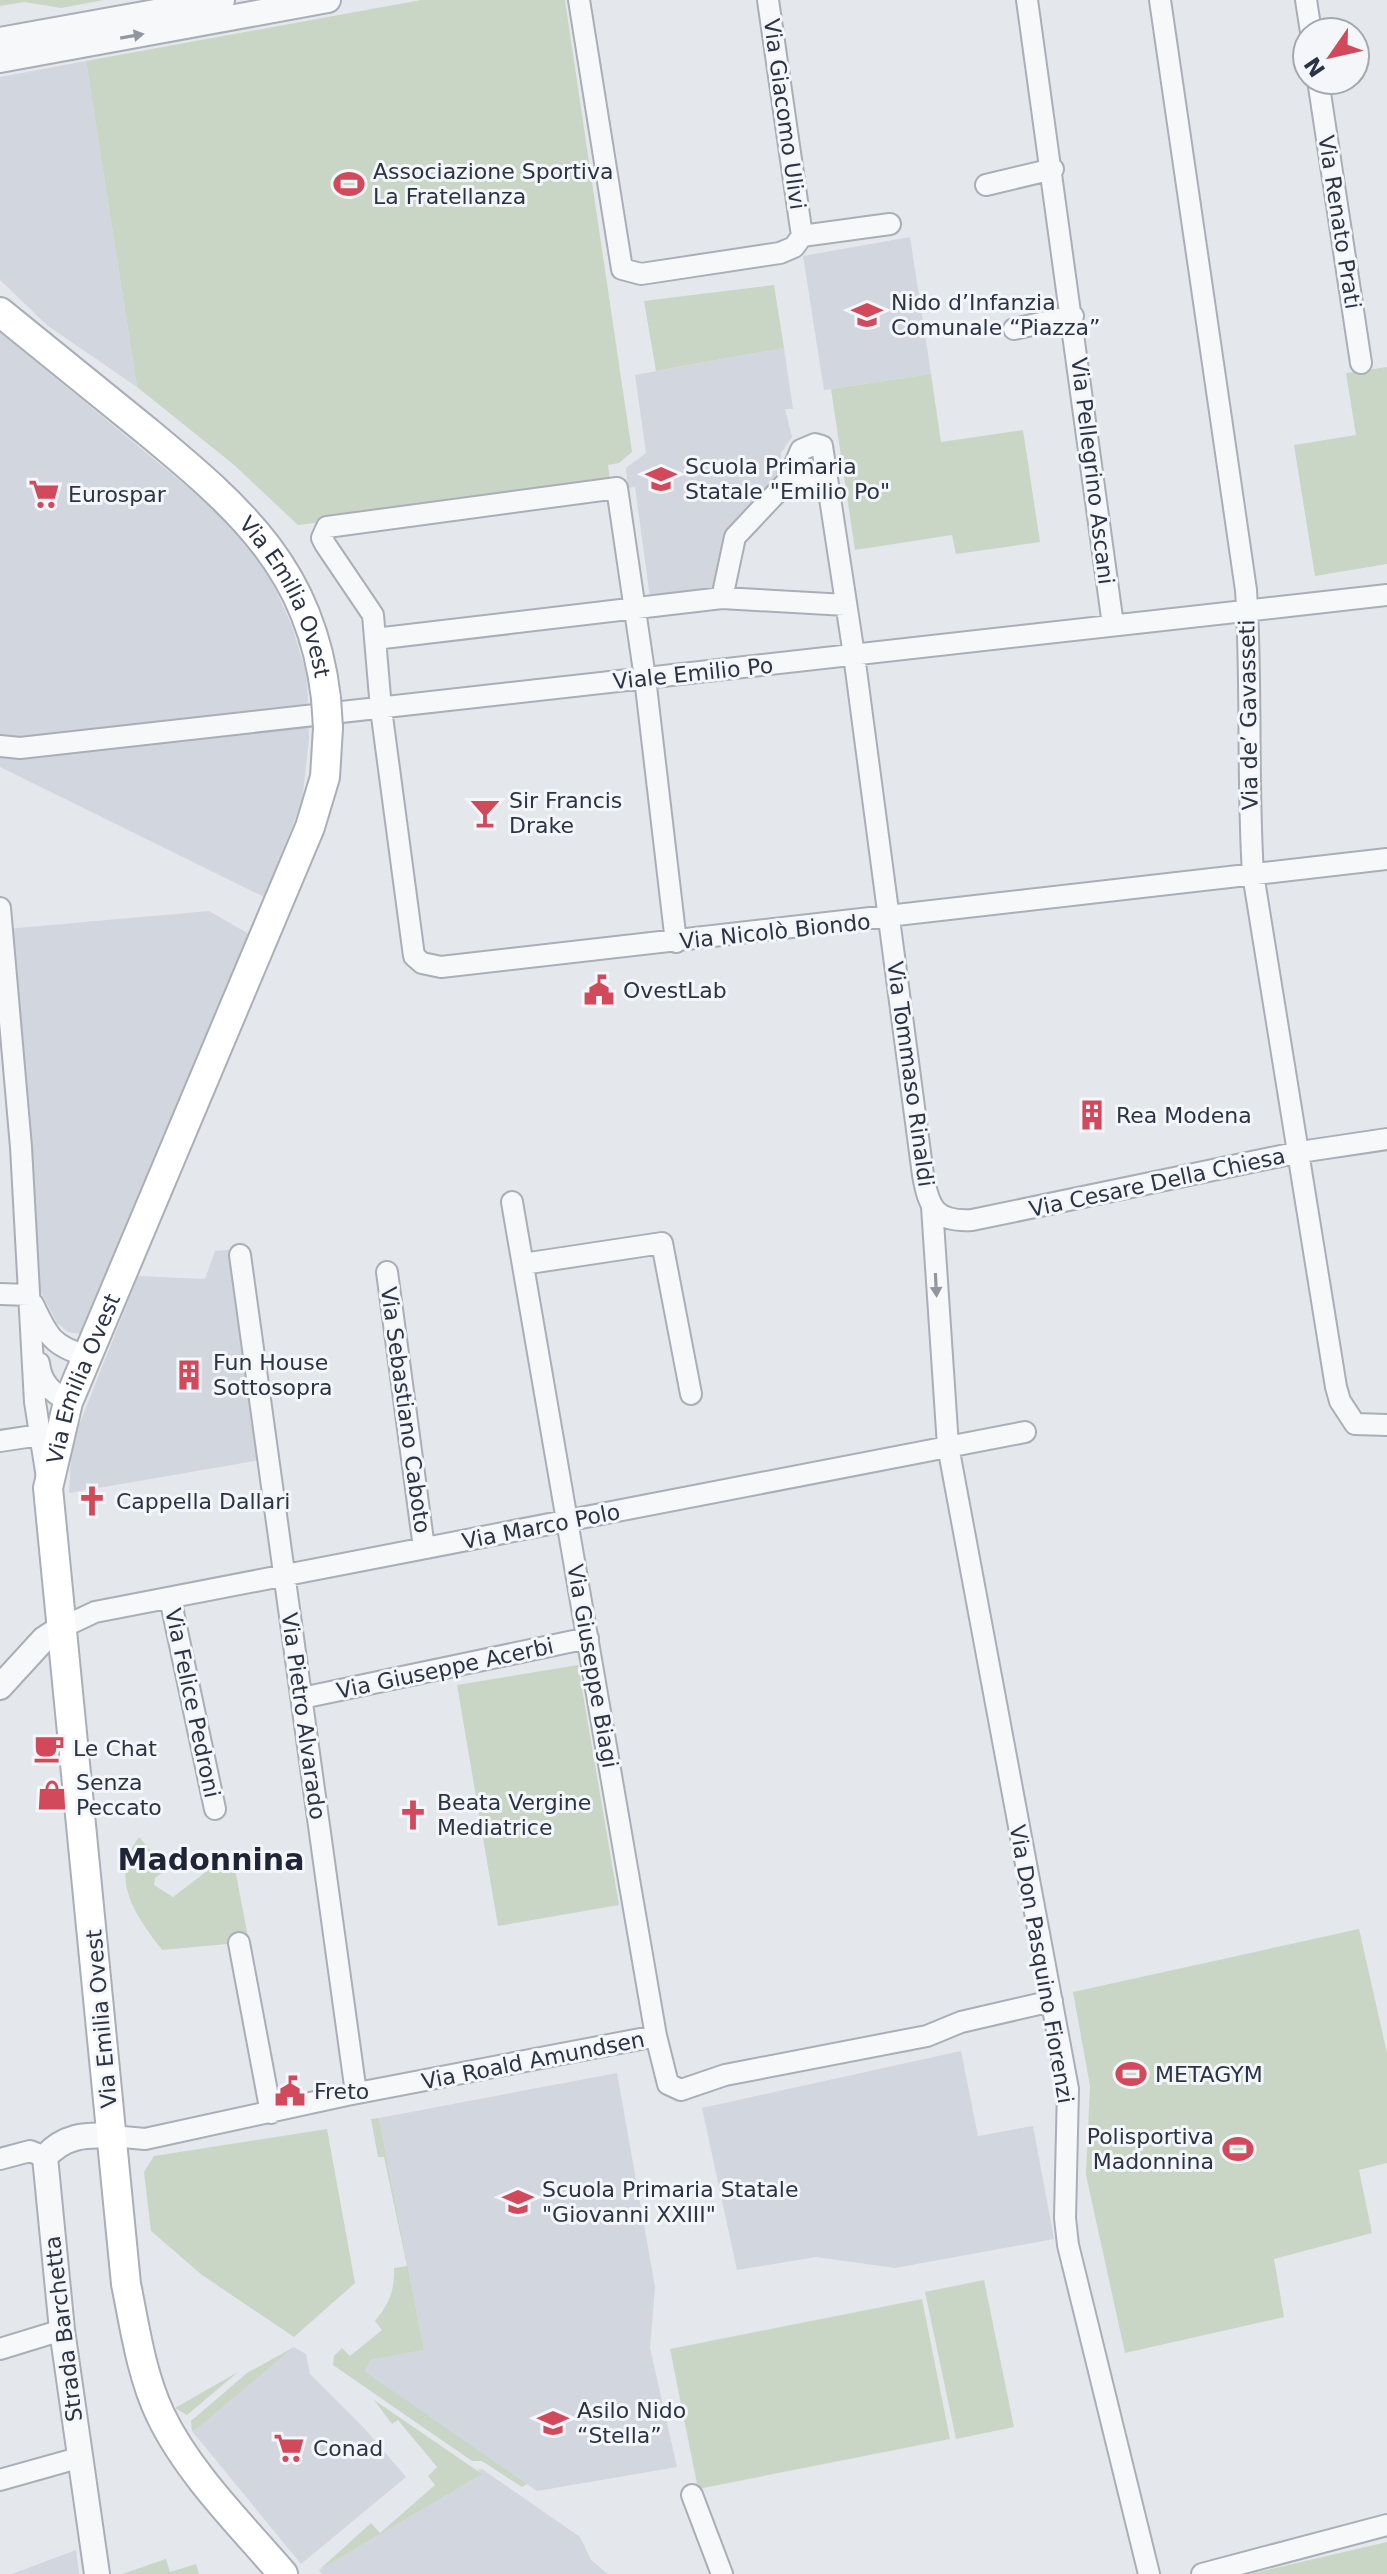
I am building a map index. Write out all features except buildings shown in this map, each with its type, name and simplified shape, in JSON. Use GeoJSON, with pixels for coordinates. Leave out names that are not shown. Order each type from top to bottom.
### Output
{"type":"FeatureCollection","features":[{"type":"Feature","properties":{"kind":"main road","name":"Via Emilia Ovest"},"geometry":{"type":"LineString","coordinates":[[0,312],[220,492],[263,538],[289,577],[307,612],[319,649],[326,698],[328,728],[320,796],[263,946],[68,1402],[48,1488],[61,1628],[70,1686],[126,2284],[151,2392],[172,2437],[283,2574]]}},
{"type":"Feature","properties":{"kind":"street"},"geometry":{"type":"LineString","coordinates":[[0,40],[222,0]]}},
{"type":"Feature","properties":{"kind":"street"},"geometry":{"type":"LineString","coordinates":[[0,60],[328,0]]}},
{"type":"Feature","properties":{"kind":"street"},"geometry":{"type":"LineString","coordinates":[[579,0],[622,269],[641,274],[780,253],[794,247],[802,236]]}},
{"type":"Feature","properties":{"kind":"street","name":"Via Giacomo Ulivi"},"geometry":{"type":"LineString","coordinates":[[768,0],[802,236],[890,224]]}},
{"type":"Feature","properties":{"kind":"street","name":"Via Pellegrino Ascani"},"geometry":{"type":"LineString","coordinates":[[1027,0],[1053,169],[1113,625]]}},
{"type":"Feature","properties":{"kind":"street","name":"Via de’ Gavasseti"},"geometry":{"type":"LineString","coordinates":[[1160,0],[1185,155],[1247,611],[1251,657],[1247,788],[1253,874],[1336,1387],[1340,1401],[1355,1424],[1387,1425]]}},
{"type":"Feature","properties":{"kind":"street"},"geometry":{"type":"LineString","coordinates":[[0,31],[31,25],[54,31]]}},
{"type":"Feature","properties":{"kind":"street","name":"Via Renato Prati"},"geometry":{"type":"LineString","coordinates":[[1320,96],[1361,363]]}},
{"type":"Feature","properties":{"kind":"street"},"geometry":{"type":"LineString","coordinates":[[986,185],[1053,169]]}},
{"type":"Feature","properties":{"kind":"street"},"geometry":{"type":"LineString","coordinates":[[1014,329],[1073,316]]}},
{"type":"Feature","properties":{"kind":"street"},"geometry":{"type":"LineString","coordinates":[[722,598],[735,537],[797,471],[797,456],[801,450],[815,444],[822,446],[827,478],[810,482],[797,471]]}},
{"type":"Feature","properties":{"kind":"street","name":"Via Tommaso Rinaldi"},"geometry":{"type":"LineString","coordinates":[[827,478],[854,655],[923,1175],[932,1207],[948,1446]]}},
{"type":"Feature","properties":{"kind":"street","name":"Via Nicolò Biondo"},"geometry":{"type":"LineString","coordinates":[[635,609],[617,488],[327,527],[322,538],[373,615],[381,709],[414,956],[422,963],[441,967],[676,942],[1387,859]]}},
{"type":"Feature","properties":{"kind":"street","name":"Viale Emilio Po"},"geometry":{"type":"LineString","coordinates":[[0,746],[20,748],[381,709],[1387,595]]}},
{"type":"Feature","properties":{"kind":"street"},"geometry":{"type":"LineString","coordinates":[[375,639],[722,598],[846,605]]}},
{"type":"Feature","properties":{"kind":"street"},"geometry":{"type":"LineString","coordinates":[[635,609],[676,942]]}},
{"type":"Feature","properties":{"kind":"street"},"geometry":{"type":"LineString","coordinates":[[0,908],[10,1148],[29,1295],[40,1374],[51,1391],[68,1402]]}},
{"type":"Feature","properties":{"kind":"street","name":"Via Cesare Della Chiesa"},"geometry":{"type":"LineString","coordinates":[[932,1207],[941,1217],[953,1221],[972,1220],[1300,1152],[1387,1139]]}},
{"type":"Feature","properties":{"kind":"street","name":"Via Giuseppe Biagi"},"geometry":{"type":"LineString","coordinates":[[512,1202],[656,2036]]}},
{"type":"Feature","properties":{"kind":"street"},"geometry":{"type":"LineString","coordinates":[[523,1264],[662,1243],[691,1394]]}},
{"type":"Feature","properties":{"kind":"street","name":"Via Pietro Alvarado"},"geometry":{"type":"LineString","coordinates":[[240,1255],[356,2093]]}},
{"type":"Feature","properties":{"kind":"street","name":"Via Sebastiano Caboto"},"geometry":{"type":"LineString","coordinates":[[387,1272],[424,1548]]}},
{"type":"Feature","properties":{"kind":"street"},"geometry":{"type":"LineString","coordinates":[[0,1294],[29,1295]]}},
{"type":"Feature","properties":{"kind":"street"},"geometry":{"type":"LineString","coordinates":[[29,1295],[49,1338],[67,1350],[87,1356]]}},
{"type":"Feature","properties":{"kind":"street"},"geometry":{"type":"LineString","coordinates":[[29,1295],[40,1435],[48,1488]]}},
{"type":"Feature","properties":{"kind":"street","name":"Via Marco Polo"},"geometry":{"type":"LineString","coordinates":[[61,1628],[95,1612],[1025,1432]]}},
{"type":"Feature","properties":{"kind":"street"},"geometry":{"type":"LineString","coordinates":[[0,1441],[40,1435]]}},
{"type":"Feature","properties":{"kind":"street","name":"Via Don Pasquino Fiorenzi"},"geometry":{"type":"LineString","coordinates":[[948,1446],[1068,2089],[1065,2218],[1068,2245],[1149,2574]]}},
{"type":"Feature","properties":{"kind":"street","name":"Via Felice Pedroni"},"geometry":{"type":"LineString","coordinates":[[170,1598],[215,1809]]}},
{"type":"Feature","properties":{"kind":"street"},"geometry":{"type":"LineString","coordinates":[[0,1687],[33,1650],[61,1628]]}},
{"type":"Feature","properties":{"kind":"street","name":"Via Giuseppe Acerbi"},"geometry":{"type":"LineString","coordinates":[[302,1698],[588,1638]]}},
{"type":"Feature","properties":{"kind":"street"},"geometry":{"type":"LineString","coordinates":[[239,1943],[271,2113]]}},
{"type":"Feature","properties":{"kind":"street","name":"Via Roald Amundsen"},"geometry":{"type":"LineString","coordinates":[[112,2136],[145,2139],[356,2093],[656,2036],[665,2077],[672,2087],[681,2090],[725,2075],[927,2036],[961,2022],[1052,2001]]}},
{"type":"Feature","properties":{"kind":"street"},"geometry":{"type":"LineString","coordinates":[[0,2159],[30,2151],[45,2157],[73,2138],[85,2134],[112,2136]]}},
{"type":"Feature","properties":{"kind":"street","name":"Strada Barchetta"},"geometry":{"type":"LineString","coordinates":[[45,2157],[62,2330],[97,2574]]}},
{"type":"Feature","properties":{"kind":"street"},"geometry":{"type":"LineString","coordinates":[[0,2349],[62,2330]]}},
{"type":"Feature","properties":{"kind":"street"},"geometry":{"type":"LineString","coordinates":[[0,2480],[78,2458]]}},
{"type":"Feature","properties":{"kind":"street"},"geometry":{"type":"LineString","coordinates":[[692,2495],[722,2574]]}},
{"type":"Feature","properties":{"kind":"street"},"geometry":{"type":"LineString","coordinates":[[1202,2574],[1387,2525]]}},
{"type":"Feature","properties":{"kind":"shaded area"},"geometry":{"type":"Polygon","coordinates":[[[86,61],[137,387],[48,326],[0,280],[0,77],[86,61]]]}},
{"type":"Feature","properties":{"kind":"shaded area","name":"Nido d’Infanzia Comunale “Piazza”"},"geometry":{"type":"Polygon","coordinates":[[[910,237],[931,374],[824,390],[803,256],[910,237]]]}},
{"type":"Feature","properties":{"kind":"shaded area"},"geometry":{"type":"Polygon","coordinates":[[[0,332],[213,508],[242,538],[269,575],[292,626],[307,676],[309,739],[302,802],[264,897],[0,767],[0,332]]]}},
{"type":"Feature","properties":{"kind":"shaded area","name":"Scuola Primaria Statale \"Emilio Po\""},"geometry":{"type":"Polygon","coordinates":[[[784,348],[793,409],[785,409],[792,437],[781,453],[780,472],[726,531],[712,593],[650,597],[635,487],[628,488],[626,468],[646,453],[635,375],[784,348]]]}},
{"type":"Feature","properties":{"kind":"shaded area"},"geometry":{"type":"Polygon","coordinates":[[[209,911],[249,934],[88,1324],[79,1334],[68,1332],[57,1323],[37,1284],[6,929],[209,911]]]}},
{"type":"Feature","properties":{"kind":"shaded area"},"geometry":{"type":"Polygon","coordinates":[[[250,1248],[277,1457],[69,1493],[72,1443],[138,1276],[205,1279],[215,1251],[250,1248]]]}},
{"type":"Feature","properties":{"kind":"shaded area"},"geometry":{"type":"Polygon","coordinates":[[[961,2051],[978,2136],[1033,2126],[1054,2239],[895,2268],[816,2257],[737,2270],[702,2108],[961,2051]]]}},
{"type":"Feature","properties":{"kind":"shaded area","name":"Scuola Primaria Statale \"Giovanni XXIII\""},"geometry":{"type":"Polygon","coordinates":[[[617,2073],[655,2287],[650,2348],[677,2467],[537,2491],[363,2371],[371,2360],[424,2350],[379,2118],[617,2073]]]}},
{"type":"Feature","properties":{"kind":"shaded area","name":"Conad"},"geometry":{"type":"Polygon","coordinates":[[[294,2347],[306,2354],[310,2374],[364,2428],[406,2477],[301,2564],[192,2431],[294,2347]]]}},
{"type":"Feature","properties":{"kind":"shaded area"},"geometry":{"type":"Polygon","coordinates":[[[482,2469],[580,2537],[591,2560],[608,2574],[322,2574],[319,2570],[481,2474],[477,2470],[482,2469]]]}},
{"type":"Feature","properties":{"kind":"shaded area"},"geometry":{"type":"Polygon","coordinates":[[[76,2550],[79,2574],[12,2574],[76,2550]]]}},
{"type":"Feature","properties":{"kind":"green space"},"geometry":{"type":"Polygon","coordinates":[[[0,0],[104,0],[61,8],[24,2],[0,6],[0,0]]]}},
{"type":"Feature","properties":{"kind":"green space","name":"Associazione Sportiva La Fratellanza"},"geometry":{"type":"Polygon","coordinates":[[[421,0],[565,0],[632,452],[619,463],[608,465],[611,488],[298,525],[233,464],[137,387],[86,61],[421,0]]]}},
{"type":"Feature","properties":{"kind":"green space"},"geometry":{"type":"Polygon","coordinates":[[[774,285],[784,348],[656,371],[644,301],[774,285]]]}},
{"type":"Feature","properties":{"kind":"green space"},"geometry":{"type":"Polygon","coordinates":[[[1387,367],[1387,564],[1315,576],[1294,445],[1356,435],[1346,373],[1387,367]]]}},
{"type":"Feature","properties":{"kind":"green space"},"geometry":{"type":"Polygon","coordinates":[[[931,374],[941,442],[1023,430],[1040,542],[956,554],[952,535],[855,550],[831,389],[931,374]]]}},
{"type":"Feature","properties":{"kind":"green space"},"geometry":{"type":"Polygon","coordinates":[[[578,1665],[619,1905],[498,1926],[457,1685],[578,1665]]]}},
{"type":"Feature","properties":{"kind":"green space"},"geometry":{"type":"Polygon","coordinates":[[[139,1837],[161,1863],[163,1872],[155,1878],[154,1885],[173,1897],[228,1855],[235,1869],[249,1942],[162,1950],[135,1910],[126,1882],[130,1853],[139,1837]]]}},
{"type":"Feature","properties":{"kind":"green space","name":"Polisportiva Madonnina"},"geometry":{"type":"Polygon","coordinates":[[[1359,1929],[1387,2053],[1387,2163],[1359,2170],[1372,2233],[1274,2259],[1284,2317],[1125,2353],[1086,2175],[1090,2086],[1073,1992],[1359,1929]]]}},
{"type":"Feature","properties":{"kind":"green space"},"geometry":{"type":"Polygon","coordinates":[[[379,2118],[424,2350],[371,2360],[364,2371],[527,2484],[522,2487],[482,2461],[472,2461],[333,2365],[334,2356],[342,2348],[350,2356],[382,2330],[375,2321],[390,2296],[394,2268],[407,2266],[384,2157],[378,2157],[371,2119],[379,2118]]]}},
{"type":"Feature","properties":{"kind":"green space"},"geometry":{"type":"Polygon","coordinates":[[[327,2129],[355,2283],[294,2337],[202,2275],[151,2231],[144,2172],[154,2156],[327,2129]]]}},
{"type":"Feature","properties":{"kind":"green space"},"geometry":{"type":"Polygon","coordinates":[[[984,2280],[1014,2427],[956,2439],[925,2292],[984,2280]]]}},
{"type":"Feature","properties":{"kind":"green space"},"geometry":{"type":"Polygon","coordinates":[[[922,2299],[950,2439],[698,2489],[670,2349],[922,2299]]]}},
{"type":"Feature","properties":{"kind":"green space"},"geometry":{"type":"Polygon","coordinates":[[[294,2347],[192,2431],[191,2421],[247,2373],[294,2347]]]}},
{"type":"Feature","properties":{"kind":"green space"},"geometry":{"type":"Polygon","coordinates":[[[238,2372],[187,2415],[175,2408],[238,2372]]]}},
{"type":"Feature","properties":{"kind":"green space"},"geometry":{"type":"Polygon","coordinates":[[[374,2400],[482,2474],[319,2570],[371,2523],[380,2533],[435,2485],[428,2476],[437,2467],[398,2420],[392,2424],[374,2400]]]}},
{"type":"Feature","properties":{"kind":"green space"},"geometry":{"type":"Polygon","coordinates":[[[1387,2542],[1387,2574],[1250,2574],[1387,2542]]]}},
{"type":"Feature","properties":{"kind":"green space"},"geometry":{"type":"Polygon","coordinates":[[[166,2559],[170,2572],[196,2564],[199,2574],[122,2574],[166,2559]]]}},
{"type":"Feature","properties":{"kind":"place","name":"Associazione Sportiva La Fratellanza"},"geometry":{"type":"Point","coordinates":[349,184]}},
{"type":"Feature","properties":{"kind":"place","name":"Nido d’Infanzia Comunale “Piazza”"},"geometry":{"type":"Point","coordinates":[867,315]}},
{"type":"Feature","properties":{"kind":"place","name":"Scuola Primaria Statale \"Emilio Po\""},"geometry":{"type":"Point","coordinates":[661,479]}},
{"type":"Feature","properties":{"kind":"place","name":"Eurospar"},"geometry":{"type":"Point","coordinates":[44,494]}},
{"type":"Feature","properties":{"kind":"place","name":"Sir Francis Drake"},"geometry":{"type":"Point","coordinates":[485,813]}},
{"type":"Feature","properties":{"kind":"place","name":"OvestLab"},"geometry":{"type":"Point","coordinates":[599,990]}},
{"type":"Feature","properties":{"kind":"place","name":"Rea Modena"},"geometry":{"type":"Point","coordinates":[1092,1115]}},
{"type":"Feature","properties":{"kind":"place","name":"Fun House Sottosopra"},"geometry":{"type":"Point","coordinates":[189,1375]}},
{"type":"Feature","properties":{"kind":"place","name":"Cappella Dallari"},"geometry":{"type":"Point","coordinates":[92,1501]}},
{"type":"Feature","properties":{"kind":"place","name":"Le Chat"},"geometry":{"type":"Point","coordinates":[49,1748]}},
{"type":"Feature","properties":{"kind":"place","name":"Senza Peccato"},"geometry":{"type":"Point","coordinates":[52,1795]}},
{"type":"Feature","properties":{"kind":"place","name":"Beata Vergine Mediatrice"},"geometry":{"type":"Point","coordinates":[413,1815]}},
{"type":"Feature","properties":{"kind":"place","name":"METAGYM"},"geometry":{"type":"Point","coordinates":[1131,2074]}},
{"type":"Feature","properties":{"kind":"place","name":"Freto"},"geometry":{"type":"Point","coordinates":[290,2091]}},
{"type":"Feature","properties":{"kind":"place","name":"Polisportiva Madonnina"},"geometry":{"type":"Point","coordinates":[1238,2149]}},
{"type":"Feature","properties":{"kind":"place","name":"Scuola Primaria Statale \"Giovanni XXIII\""},"geometry":{"type":"Point","coordinates":[518,2202]}},
{"type":"Feature","properties":{"kind":"place","name":"Asilo Nido “Stella”"},"geometry":{"type":"Point","coordinates":[553,2423]}},
{"type":"Feature","properties":{"kind":"place","name":"Conad"},"geometry":{"type":"Point","coordinates":[289,2448]}},
{"type":"Feature","properties":{"kind":"district","name":"Madonnina"},"geometry":{"type":"Point","coordinates":[211,1860]}}]}
